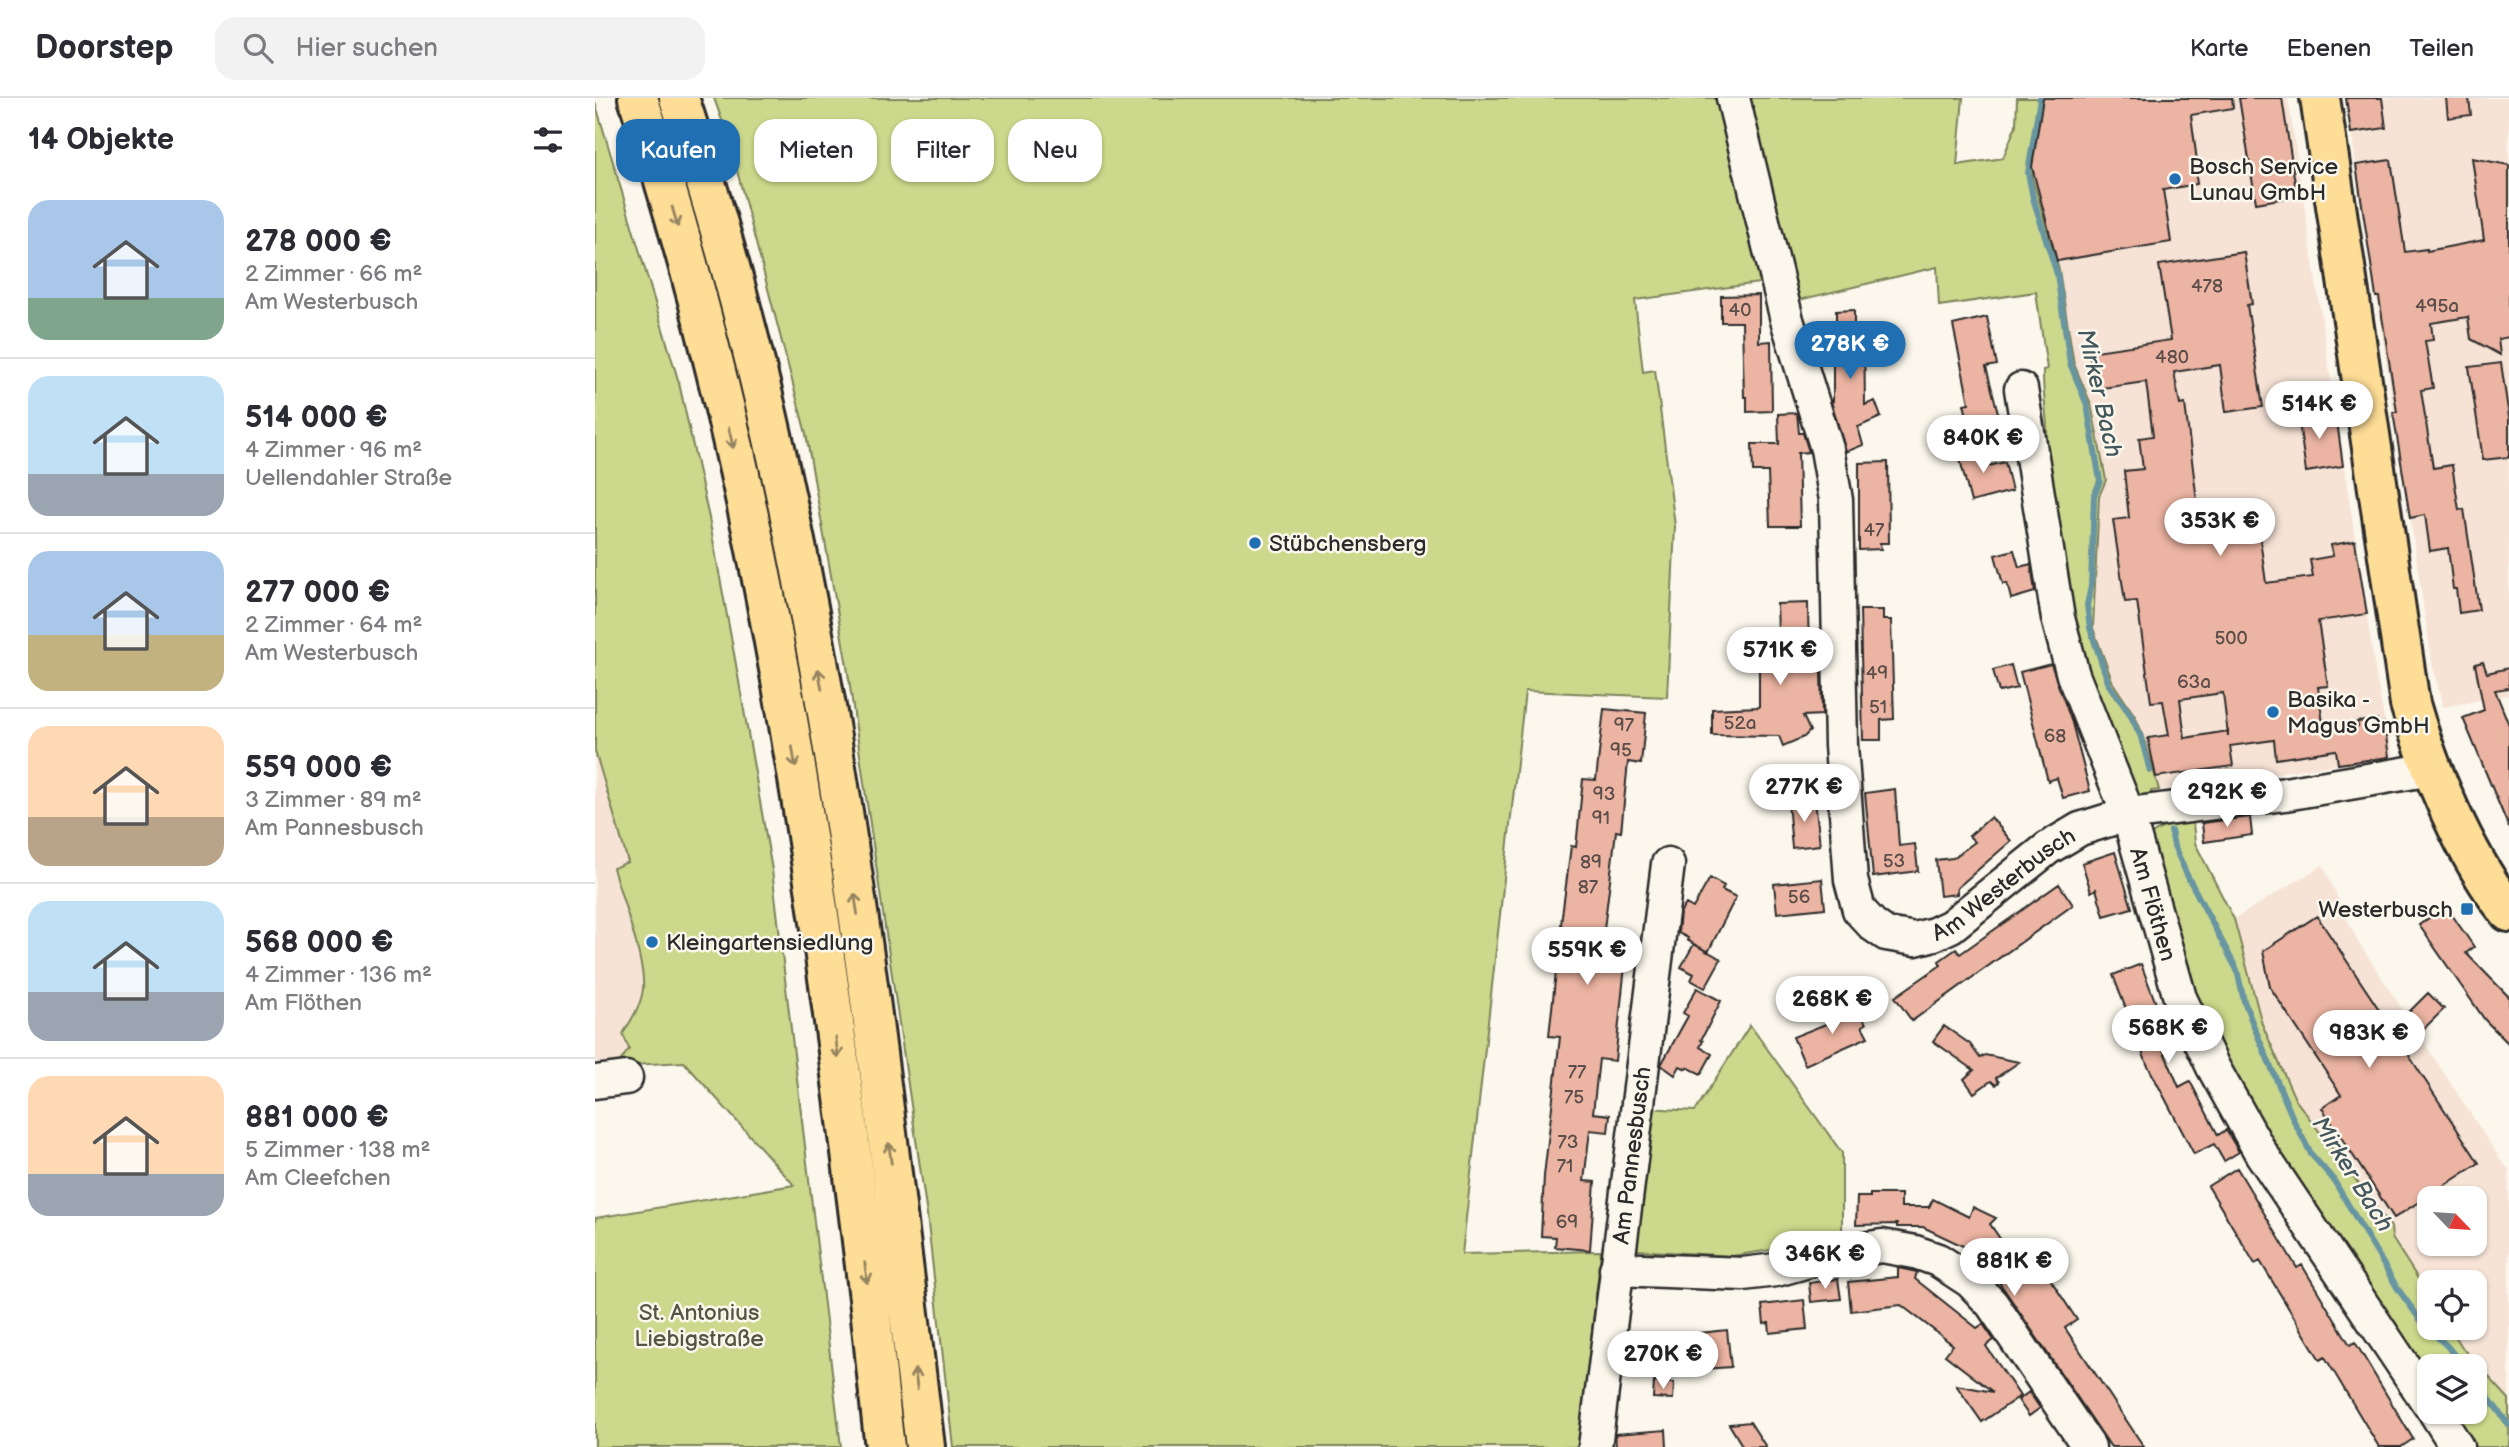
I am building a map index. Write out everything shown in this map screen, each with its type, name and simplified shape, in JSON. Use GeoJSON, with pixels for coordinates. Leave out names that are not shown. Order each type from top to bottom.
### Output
{"type":"FeatureCollection","features":[{"type":"Feature","properties":{"kind":"main road"},"geometry":{"type":"LineString","coordinates":[[638,98],[681,236],[724,408],[791,736],[828,980],[866,1272],[885,1447]]}},
{"type":"Feature","properties":{"kind":"main road"},"geometry":{"type":"LineString","coordinates":[[679,98],[719,228],[763,399],[801,577],[830,735],[866,971],[925,1447]]}},
{"type":"Feature","properties":{"kind":"main road"},"geometry":{"type":"LineString","coordinates":[[2320,98],[2410,704],[2432,769],[2463,836],[2509,912]]}},
{"type":"Feature","properties":{"kind":"main road"},"geometry":{"type":"LineString","coordinates":[[877,1447],[880,1408]]}},
{"type":"Feature","properties":{"kind":"street","name":"Am Westerbusch"},"geometry":{"type":"LineString","coordinates":[[1734,98],[1787,320],[1827,449],[1836,500],[1840,745],[1851,880],[1859,910],[1873,925],[1886,934],[1915,939],[1934,934],[1951,926],[2048,848],[2080,829],[2128,814],[2285,794],[2432,769]]}},
{"type":"Feature","properties":{"kind":"street","name":"Am Flöthen"},"geometry":{"type":"LineString","coordinates":[[2021,389],[2057,618],[2073,675],[2128,814],[2179,998],[2213,1067],[2261,1153],[2417,1386]]}},
{"type":"Feature","properties":{"kind":"street","name":"Am Pannesbusch"},"geometry":{"type":"LineString","coordinates":[[1595,1447],[1668,864]]}},
{"type":"Feature","properties":{"kind":"street"},"geometry":{"type":"LineString","coordinates":[[595,1082],[626,1078]]}},
{"type":"Feature","properties":{"kind":"street"},"geometry":{"type":"LineString","coordinates":[[1616,1269],[1743,1274],[1776,1269],[1837,1252],[1882,1245],[1938,1260],[1970,1281],[1991,1304],[2089,1447]]}},
{"type":"Feature","properties":{"kind":"street"},"geometry":{"type":"LineString","coordinates":[[2443,1424],[2457,1447]]}},
{"type":"Feature","properties":{"kind":"shaded area"},"geometry":{"type":"Polygon","coordinates":[[[2043,98],[2288,98],[2376,676],[2395,762],[2339,764],[2159,790],[2144,737],[2135,716],[2113,683],[2093,628],[2099,496],[2106,480],[2091,404],[2074,364],[2059,270],[2032,177],[2035,140],[2043,98]]]}},
{"type":"Feature","properties":{"kind":"shaded area"},"geometry":{"type":"Polygon","coordinates":[[[2346,98],[2509,98],[2509,695],[2443,707],[2432,663],[2346,98]]]}},
{"type":"Feature","properties":{"kind":"shaded area"},"geometry":{"type":"Polygon","coordinates":[[[595,751],[628,863],[614,868],[641,966],[643,986],[640,1002],[623,1034],[629,1049],[617,1066],[595,1068],[595,751]]]}},
{"type":"Feature","properties":{"kind":"shaded area"},"geometry":{"type":"Polygon","coordinates":[[[2323,865],[2357,940],[2509,1169],[2509,1399],[2487,1375],[2487,1354],[2468,1354],[2458,1340],[2487,1340],[2487,1270],[2417,1270],[2417,1278],[2391,1238],[2391,1227],[2295,1099],[2262,1024],[2234,919],[2323,865]]]}},
{"type":"Feature","properties":{"kind":"green space"},"geometry":{"type":"Polygon","coordinates":[[[714,98],[1963,98],[1957,165],[2003,158],[2016,125],[2017,98],[2043,98],[2035,140],[2032,177],[2059,270],[2074,364],[2091,404],[2106,480],[2099,496],[2093,628],[2113,683],[2135,716],[2144,737],[2159,790],[2151,791],[2153,803],[2138,800],[2081,677],[2045,456],[2047,434],[2043,370],[2047,369],[2036,292],[1939,306],[1937,267],[1795,301],[1766,282],[1635,300],[1643,372],[1655,370],[1675,526],[1667,697],[1525,691],[1462,1254],[1601,1251],[1579,1447],[953,1447],[927,1215],[847,666],[806,434],[740,182],[740,119],[722,119],[714,98]]]}},
{"type":"Feature","properties":{"kind":"green space","name":"St. Antonius Liebigstraße"},"geometry":{"type":"Polygon","coordinates":[[[595,102],[616,172],[616,182],[619,182],[679,383],[709,518],[735,659],[772,870],[841,1447],[595,1447],[595,1218],[794,1185],[684,1062],[617,1066],[629,1049],[623,1034],[640,1001],[643,977],[637,947],[613,868],[628,862],[595,751],[595,102]]]}},
{"type":"Feature","properties":{"kind":"green space"},"geometry":{"type":"Polygon","coordinates":[[[2193,823],[2195,843],[2234,919],[2262,1024],[2295,1099],[2391,1227],[2392,1238],[2417,1277],[2417,1340],[2458,1340],[2468,1354],[2417,1354],[2417,1369],[2325,1236],[2186,993],[2148,839],[2157,830],[2193,823]]]}},
{"type":"Feature","properties":{"kind":"green space"},"geometry":{"type":"Polygon","coordinates":[[[1750,1025],[1842,1153],[1842,1233],[1809,1244],[1732,1256],[1632,1248],[1647,1108],[1695,1111],[1750,1025]]]}},
{"type":"Feature","properties":{"kind":"green space"},"geometry":{"type":"Polygon","coordinates":[[[2487,1375],[2509,1399],[2509,1447],[2467,1447],[2456,1424],[2487,1424],[2487,1375]]]}},
{"type":"Feature","properties":{"kind":"building"},"geometry":{"type":"Polygon","coordinates":[[[2043,98],[2232,98],[2233,108],[2191,115],[2197,184],[2163,190],[2171,242],[2057,261],[2032,167],[2043,98]]]}},
{"type":"Feature","properties":{"kind":"building"},"geometry":{"type":"Polygon","coordinates":[[[2239,98],[2282,98],[2297,196],[2256,203],[2239,98]]]}},
{"type":"Feature","properties":{"kind":"building"},"geometry":{"type":"Polygon","coordinates":[[[2346,98],[2382,98],[2386,128],[2351,133],[2346,98]]]}},
{"type":"Feature","properties":{"kind":"building"},"geometry":{"type":"Polygon","coordinates":[[[2446,98],[2469,98],[2471,115],[2448,118],[2446,98]]]}},
{"type":"Feature","properties":{"kind":"building"},"geometry":{"type":"Polygon","coordinates":[[[2472,158],[2509,165],[2509,337],[2498,339],[2500,355],[2471,339],[2468,317],[2431,323],[2433,340],[2425,341],[2433,388],[2421,390],[2433,468],[2452,465],[2459,510],[2464,509],[2479,610],[2459,613],[2448,548],[2430,551],[2425,515],[2410,518],[2393,412],[2397,412],[2356,165],[2391,160],[2405,252],[2427,251],[2484,240],[2472,158]]]}},
{"type":"Feature","properties":{"kind":"building"},"geometry":{"type":"Polygon","coordinates":[[[2244,252],[2252,304],[2247,305],[2263,407],[2226,412],[2220,365],[2174,372],[2180,405],[2185,404],[2198,509],[2255,502],[2266,583],[2313,577],[2310,560],[2333,556],[2331,545],[2355,541],[2367,614],[2318,621],[2328,686],[2318,687],[2324,731],[2358,727],[2357,722],[2377,720],[2377,724],[2384,723],[2389,757],[2338,764],[2336,750],[2276,759],[2274,740],[2230,746],[2233,766],[2156,777],[2148,738],[2169,735],[2163,701],[2151,702],[2137,601],[2125,602],[2113,520],[2129,518],[2124,471],[2143,469],[2139,438],[2153,436],[2146,382],[2095,389],[2089,352],[2171,340],[2159,265],[2244,252]],[[2223,693],[2180,699],[2185,738],[2227,731],[2223,693]]]}},
{"type":"Feature","properties":{"kind":"building"},"geometry":{"type":"Polygon","coordinates":[[[1759,295],[1759,342],[1771,341],[1772,411],[1747,412],[1747,397],[1744,397],[1742,322],[1721,322],[1721,296],[1759,295]]]}},
{"type":"Feature","properties":{"kind":"building"},"geometry":{"type":"Polygon","coordinates":[[[1854,310],[1854,329],[1864,329],[1865,405],[1875,401],[1881,417],[1858,427],[1863,445],[1846,452],[1831,401],[1833,329],[1836,329],[1836,311],[1854,310]]]}},
{"type":"Feature","properties":{"kind":"building"},"geometry":{"type":"Polygon","coordinates":[[[1987,317],[1997,365],[1986,367],[2002,428],[1972,436],[1964,404],[1969,403],[1953,325],[1987,317]]]}},
{"type":"Feature","properties":{"kind":"building"},"geometry":{"type":"Polygon","coordinates":[[[2501,363],[2509,417],[2509,457],[2483,460],[2469,367],[2501,363]]]}},
{"type":"Feature","properties":{"kind":"building"},"geometry":{"type":"Polygon","coordinates":[[[2318,404],[2321,424],[2337,421],[2343,466],[2306,472],[2298,415],[2305,406],[2318,404]]]}},
{"type":"Feature","properties":{"kind":"building"},"geometry":{"type":"Polygon","coordinates":[[[1797,413],[1799,433],[1803,433],[1809,452],[1798,453],[1800,526],[1770,526],[1768,472],[1753,472],[1752,444],[1779,444],[1778,414],[1797,413]]]}},
{"type":"Feature","properties":{"kind":"building"},"geometry":{"type":"Polygon","coordinates":[[[1982,445],[1988,466],[2005,462],[2012,491],[1971,502],[1958,452],[1982,445]]]}},
{"type":"Feature","properties":{"kind":"building"},"geometry":{"type":"Polygon","coordinates":[[[1888,462],[1889,543],[1880,543],[1881,549],[1859,550],[1859,463],[1888,462]]]}},
{"type":"Feature","properties":{"kind":"building"},"geometry":{"type":"Polygon","coordinates":[[[2014,550],[2019,567],[2031,564],[2035,592],[2011,599],[2007,583],[2003,584],[1995,555],[2014,550]]]}},
{"type":"Feature","properties":{"kind":"building"},"geometry":{"type":"Polygon","coordinates":[[[1808,603],[1809,669],[1821,668],[1822,715],[1803,716],[1810,731],[1804,737],[1783,746],[1779,736],[1712,735],[1712,709],[1759,707],[1759,662],[1779,662],[1777,604],[1808,603]]]}},
{"type":"Feature","properties":{"kind":"building"},"geometry":{"type":"Polygon","coordinates":[[[1860,610],[1883,610],[1883,620],[1891,620],[1894,719],[1881,720],[1881,740],[1863,740],[1860,610]]]}},
{"type":"Feature","properties":{"kind":"building"},"geometry":{"type":"Polygon","coordinates":[[[2483,662],[2487,673],[2509,668],[2509,688],[2495,690],[2509,725],[2509,828],[2463,718],[2484,710],[2475,664],[2483,662]]]}},
{"type":"Feature","properties":{"kind":"building"},"geometry":{"type":"Polygon","coordinates":[[[2051,664],[2072,723],[2090,791],[2063,798],[2057,778],[2048,781],[2020,672],[2051,664]]]}},
{"type":"Feature","properties":{"kind":"building"},"geometry":{"type":"Polygon","coordinates":[[[2011,665],[2017,688],[1999,692],[1993,670],[2011,665]]]}},
{"type":"Feature","properties":{"kind":"building"},"geometry":{"type":"Polygon","coordinates":[[[1604,709],[1646,713],[1641,764],[1628,762],[1621,832],[1616,831],[1601,954],[1626,956],[1615,1061],[1599,1059],[1593,1113],[1610,1115],[1608,1132],[1590,1130],[1584,1181],[1595,1182],[1590,1250],[1555,1247],[1556,1237],[1541,1236],[1544,1176],[1560,1037],[1549,1036],[1562,916],[1571,846],[1576,847],[1583,779],[1596,780],[1604,709]]]}},
{"type":"Feature","properties":{"kind":"building"},"geometry":{"type":"Polygon","coordinates":[[[1895,789],[1899,846],[1915,844],[1918,871],[1873,877],[1865,793],[1895,789]]]}},
{"type":"Feature","properties":{"kind":"building"},"geometry":{"type":"Polygon","coordinates":[[[1815,799],[1820,845],[1792,848],[1788,802],[1815,799]]]}},
{"type":"Feature","properties":{"kind":"building"},"geometry":{"type":"Polygon","coordinates":[[[1991,817],[2011,841],[1957,888],[1957,894],[1940,896],[1936,860],[1953,858],[1975,842],[1969,836],[1991,817]]]}},
{"type":"Feature","properties":{"kind":"building"},"geometry":{"type":"Polygon","coordinates":[[[2250,817],[2252,835],[2204,842],[2202,823],[2250,817]]]}},
{"type":"Feature","properties":{"kind":"building"},"geometry":{"type":"Polygon","coordinates":[[[2115,852],[2132,908],[2104,916],[2096,889],[2091,892],[2082,863],[2115,852]]]}},
{"type":"Feature","properties":{"kind":"building"},"geometry":{"type":"Polygon","coordinates":[[[1710,878],[1724,886],[1722,890],[1736,897],[1708,952],[1678,933],[1680,913],[1686,904],[1693,908],[1710,878]]]}},
{"type":"Feature","properties":{"kind":"building"},"geometry":{"type":"Polygon","coordinates":[[[1822,879],[1825,908],[1777,913],[1774,884],[1822,879]]]}},
{"type":"Feature","properties":{"kind":"building"},"geometry":{"type":"Polygon","coordinates":[[[2059,884],[2073,905],[1912,1021],[1895,997],[1941,965],[1939,961],[1956,949],[1960,954],[2059,884]]]}},
{"type":"Feature","properties":{"kind":"building"},"geometry":{"type":"Polygon","coordinates":[[[2446,906],[2474,947],[2466,953],[2509,997],[2509,1044],[2485,1020],[2419,925],[2446,906]]]}},
{"type":"Feature","properties":{"kind":"building"},"geometry":{"type":"Polygon","coordinates":[[[2317,916],[2392,1029],[2428,993],[2444,1009],[2404,1048],[2479,1163],[2443,1186],[2417,1186],[2417,1203],[2394,1218],[2322,1108],[2341,1095],[2270,987],[2263,951],[2317,916]]]}},
{"type":"Feature","properties":{"kind":"building"},"geometry":{"type":"Polygon","coordinates":[[[1694,944],[1721,959],[1705,988],[1691,980],[1694,974],[1681,967],[1694,944]]]}},
{"type":"Feature","properties":{"kind":"building"},"geometry":{"type":"Polygon","coordinates":[[[2141,964],[2172,1046],[2163,1049],[2179,1087],[2190,1081],[2218,1135],[2226,1130],[2239,1152],[2224,1161],[2214,1144],[2194,1154],[2147,1064],[2113,975],[2141,964]]]}},
{"type":"Feature","properties":{"kind":"building"},"geometry":{"type":"Polygon","coordinates":[[[1697,988],[1721,1001],[1701,1040],[1703,1041],[1700,1047],[1712,1054],[1701,1074],[1680,1066],[1675,1075],[1661,1065],[1688,1016],[1683,1013],[1697,988]]]}},
{"type":"Feature","properties":{"kind":"building"},"geometry":{"type":"Polygon","coordinates":[[[1859,1008],[1866,1024],[1862,1026],[1868,1037],[1805,1065],[1793,1037],[1841,1018],[1838,1013],[1859,1008]]]}},
{"type":"Feature","properties":{"kind":"building"},"geometry":{"type":"Polygon","coordinates":[[[1944,1026],[1970,1044],[1980,1058],[1985,1055],[2019,1062],[1996,1078],[1999,1082],[1996,1085],[1991,1081],[1974,1093],[1964,1079],[1974,1070],[1933,1041],[1944,1026]]]}},
{"type":"Feature","properties":{"kind":"building"},"geometry":{"type":"Polygon","coordinates":[[[2237,1168],[2297,1268],[2302,1265],[2350,1345],[2355,1342],[2413,1439],[2401,1447],[2379,1447],[2325,1357],[2320,1360],[2260,1261],[2255,1264],[2208,1186],[2237,1168]]]}},
{"type":"Feature","properties":{"kind":"building"},"geometry":{"type":"Polygon","coordinates":[[[1870,1194],[1901,1194],[1901,1207],[1929,1207],[1933,1199],[1969,1217],[1973,1207],[1996,1218],[1990,1224],[2021,1269],[2037,1259],[2077,1320],[2065,1328],[2144,1447],[2111,1447],[1980,1254],[1923,1227],[1897,1227],[1897,1224],[1856,1225],[1857,1197],[1870,1197],[1870,1194]]]}},
{"type":"Feature","properties":{"kind":"building"},"geometry":{"type":"Polygon","coordinates":[[[1898,1268],[1917,1272],[1915,1279],[1977,1328],[1983,1324],[1994,1340],[1986,1346],[2020,1396],[1982,1422],[1956,1385],[1993,1392],[1945,1355],[1953,1345],[1901,1305],[1851,1311],[1848,1282],[1898,1277],[1898,1268]]]}},
{"type":"Feature","properties":{"kind":"building"},"geometry":{"type":"Polygon","coordinates":[[[1838,1279],[1841,1299],[1811,1302],[1809,1283],[1838,1279]]]}},
{"type":"Feature","properties":{"kind":"building"},"geometry":{"type":"Polygon","coordinates":[[[1804,1300],[1807,1329],[1770,1333],[1769,1323],[1764,1324],[1762,1305],[1804,1300]]]}},
{"type":"Feature","properties":{"kind":"building"},"geometry":{"type":"Polygon","coordinates":[[[1727,1330],[1731,1367],[1703,1369],[1700,1333],[1727,1330]]]}},
{"type":"Feature","properties":{"kind":"building"},"geometry":{"type":"Polygon","coordinates":[[[1654,1382],[1674,1383],[1673,1399],[1653,1398],[1654,1382]]]}},
{"type":"Feature","properties":{"kind":"building"},"geometry":{"type":"Polygon","coordinates":[[[2029,1392],[2040,1408],[2029,1416],[2018,1400],[2029,1392]]]}},
{"type":"Feature","properties":{"kind":"building"},"geometry":{"type":"Polygon","coordinates":[[[1750,1422],[1766,1447],[1743,1447],[1729,1424],[1750,1422]]]}},
{"type":"Feature","properties":{"kind":"building"},"geometry":{"type":"Polygon","coordinates":[[[1666,1430],[1667,1447],[1616,1447],[1615,1434],[1666,1430]]]}},
{"type":"Feature","properties":{"kind":"waterway","name":"Mirker Bach"},"geometry":{"type":"LineString","coordinates":[[2040,98],[2028,173],[2057,274],[2070,363],[2087,405],[2100,481],[2094,496],[2091,586],[2087,605],[2090,628],[2109,685],[2130,714],[2141,737],[2150,771]]}},
{"type":"Feature","properties":{"kind":"waterway","name":"Mirker Bach"},"geometry":{"type":"LineString","coordinates":[[2171,831],[2174,846],[2187,875],[2237,970],[2252,1022],[2311,1154],[2333,1179],[2398,1289],[2424,1325],[2453,1354]]}},
{"type":"Feature","properties":{"kind":"waterway","name":"Mirker Bach"},"geometry":{"type":"LineString","coordinates":[[2487,1396],[2509,1425]]}},
{"type":"Feature","properties":{"kind":"place","name":"Bosch Service Lunau GmbH"},"geometry":{"type":"Point","coordinates":[2175,179]}},
{"type":"Feature","properties":{"kind":"place","name":"Stübchensberg"},"geometry":{"type":"Point","coordinates":[1255,543]}},
{"type":"Feature","properties":{"kind":"place","name":"Basika - Magus GmbH"},"geometry":{"type":"Point","coordinates":[2273,712]}},
{"type":"Feature","properties":{"kind":"place","name":"Westerbusch"},"geometry":{"type":"Point","coordinates":[2467,909]}},
{"type":"Feature","properties":{"kind":"place","name":"Kleingartensiedlung"},"geometry":{"type":"Point","coordinates":[652,942]}}]}
